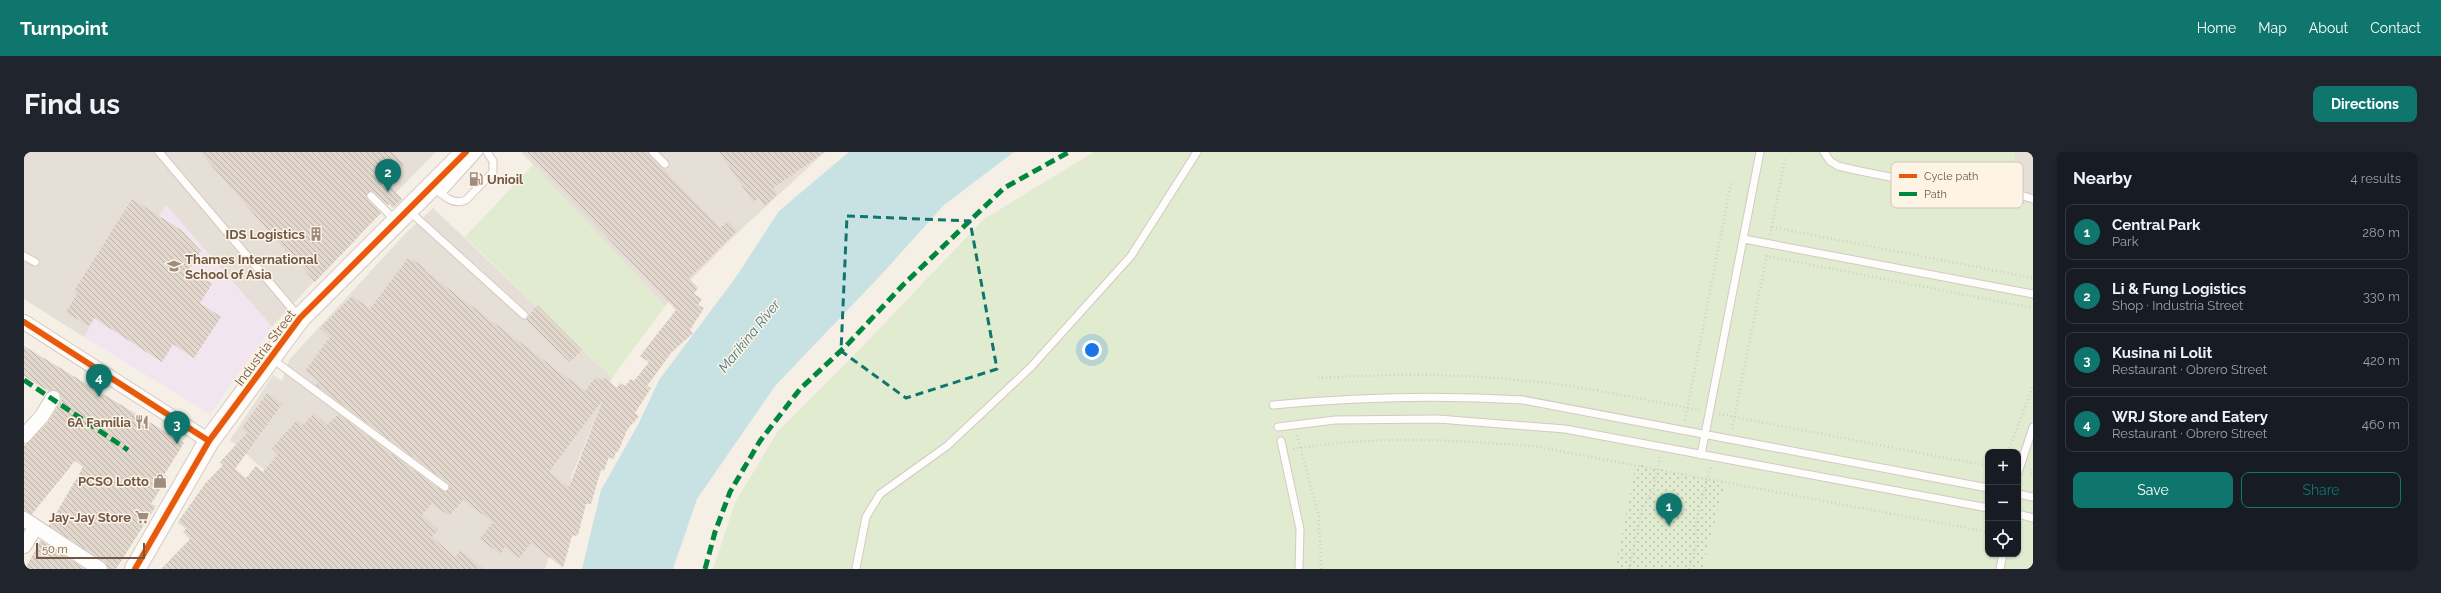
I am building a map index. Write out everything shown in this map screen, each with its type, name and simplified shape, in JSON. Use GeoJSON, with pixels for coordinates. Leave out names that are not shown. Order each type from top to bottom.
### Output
{"type":"FeatureCollection","features":[{"type":"Feature","properties":{"kind":"street","name":"Industria Street"},"geometry":{"type":"LineString","coordinates":[[135,569],[209,441],[300,318],[402,216],[437,189],[466,152]]}},
{"type":"Feature","properties":{"kind":"street"},"geometry":{"type":"LineString","coordinates":[[24,322],[209,441]]}},
{"type":"Feature","properties":{"kind":"street"},"geometry":{"type":"LineString","coordinates":[[24,436],[42,416],[53,398]]}},
{"type":"Feature","properties":{"kind":"street"},"geometry":{"type":"LineString","coordinates":[[24,546],[29,524],[100,569]]}},
{"type":"Feature","properties":{"kind":"lane"},"geometry":{"type":"LineString","coordinates":[[159,152],[300,318]]}},
{"type":"Feature","properties":{"kind":"lane"},"geometry":{"type":"LineString","coordinates":[[479,152],[437,189],[455,202],[466,200],[494,172],[493,160],[487,152]]}},
{"type":"Feature","properties":{"kind":"lane"},"geometry":{"type":"LineString","coordinates":[[653,152],[665,164]]}},
{"type":"Feature","properties":{"kind":"lane"},"geometry":{"type":"LineString","coordinates":[[856,568],[866,517],[880,494],[947,446],[1031,367],[1131,256],[1197,152]]}},
{"type":"Feature","properties":{"kind":"lane"},"geometry":{"type":"LineString","coordinates":[[1701,454],[1760,152]]}},
{"type":"Feature","properties":{"kind":"lane"},"geometry":{"type":"LineString","coordinates":[[1824,152],[1830,161],[1838,166],[1891,177]]}},
{"type":"Feature","properties":{"kind":"lane"},"geometry":{"type":"LineString","coordinates":[[371,196],[402,216],[524,315]]}},
{"type":"Feature","properties":{"kind":"lane"},"geometry":{"type":"LineString","coordinates":[[2023,196],[2033,199]]}},
{"type":"Feature","properties":{"kind":"lane"},"geometry":{"type":"LineString","coordinates":[[1744,239],[2033,294]]}},
{"type":"Feature","properties":{"kind":"lane"},"geometry":{"type":"LineString","coordinates":[[24,256],[35,262]]}},
{"type":"Feature","properties":{"kind":"lane"},"geometry":{"type":"LineString","coordinates":[[271,358],[444,487]]}},
{"type":"Feature","properties":{"kind":"lane"},"geometry":{"type":"LineString","coordinates":[[1273,404],[1378,397],[1454,396],[1524,400],[1706,433],[1985,487]]}},
{"type":"Feature","properties":{"kind":"lane"},"geometry":{"type":"LineString","coordinates":[[1278,427],[1362,419],[1472,420],[1565,429],[1985,507]]}},
{"type":"Feature","properties":{"kind":"lane"},"geometry":{"type":"LineString","coordinates":[[2021,464],[2033,427]]}},
{"type":"Feature","properties":{"kind":"lane"},"geometry":{"type":"LineString","coordinates":[[1281,441],[1300,529],[1299,569]]}},
{"type":"Feature","properties":{"kind":"lane"},"geometry":{"type":"LineString","coordinates":[[2021,495],[2033,497]]}},
{"type":"Feature","properties":{"kind":"lane"},"geometry":{"type":"LineString","coordinates":[[2021,515],[2033,518]]}},
{"type":"Feature","properties":{"kind":"lane"},"geometry":{"type":"LineString","coordinates":[[2000,569],[2002,557]]}},
{"type":"Feature","properties":{"kind":"path"},"geometry":{"type":"LineString","coordinates":[[1730,438],[1785,159]]}},
{"type":"Feature","properties":{"kind":"path"},"geometry":{"type":"LineString","coordinates":[[1683,429],[1731,183]]}},
{"type":"Feature","properties":{"kind":"path"},"geometry":{"type":"LineString","coordinates":[[1772,227],[2033,278]]}},
{"type":"Feature","properties":{"kind":"path"},"geometry":{"type":"LineString","coordinates":[[1766,256],[2033,308]]}},
{"type":"Feature","properties":{"kind":"path"},"geometry":{"type":"LineString","coordinates":[[1318,378],[1406,374],[1487,377],[1588,389],[1985,465]]}},
{"type":"Feature","properties":{"kind":"path"},"geometry":{"type":"LineString","coordinates":[[2009,449],[2033,386]]}},
{"type":"Feature","properties":{"kind":"path"},"geometry":{"type":"LineString","coordinates":[[1295,425],[1319,517],[1321,569]]}},
{"type":"Feature","properties":{"kind":"path"},"geometry":{"type":"LineString","coordinates":[[1283,451],[1326,443],[1364,441],[1470,441],[1533,446],[1658,468],[1985,531]]}},
{"type":"Feature","properties":{"kind":"path"},"geometry":{"type":"LineString","coordinates":[[1629,569],[1642,510],[1654,488],[1662,447]]}},
{"type":"Feature","properties":{"kind":"path"},"geometry":{"type":"LineString","coordinates":[[1689,569],[1698,541],[1696,524],[1714,457]]}},
{"type":"Feature","properties":{"kind":"path"},"geometry":{"type":"LineString","coordinates":[[2031,474],[2033,469]]}},
{"type":"Feature","properties":{"kind":"highlighted area"},"geometry":{"type":"Polygon","coordinates":[[[847,216],[970,221],[997,369],[906,398],[841,351],[847,216]]]}},
{"type":"Feature","properties":{"kind":"shaded area"},"geometry":{"type":"Polygon","coordinates":[[[24,152],[436,152],[382,207],[272,327],[166,205],[84,337],[24,299],[24,152]]]}},
{"type":"Feature","properties":{"kind":"shaded area"},"geometry":{"type":"Polygon","coordinates":[[[521,152],[825,152],[735,235],[665,306],[521,152]]]}},
{"type":"Feature","properties":{"kind":"shaded area"},"geometry":{"type":"Polygon","coordinates":[[[2015,152],[2033,152],[2033,203],[2023,203],[2023,162],[2015,162],[2015,152]]]}},
{"type":"Feature","properties":{"kind":"shaded area","name":"Thames International School of Asia"},"geometry":{"type":"Polygon","coordinates":[[[166,205],[272,327],[210,414],[84,337],[166,205]]]}},
{"type":"Feature","properties":{"kind":"shaded area"},"geometry":{"type":"Polygon","coordinates":[[[433,208],[612,378],[571,477],[571,486],[545,569],[377,569],[230,440],[273,375],[282,381],[289,360],[405,234],[433,208]]]}},
{"type":"Feature","properties":{"kind":"green space"},"geometry":{"type":"Polygon","coordinates":[[[1094,152],[2015,152],[2015,162],[1891,162],[1891,208],[2023,208],[2023,203],[2033,203],[2033,569],[713,569],[735,503],[778,431],[859,350],[984,219],[1094,152]]]}},
{"type":"Feature","properties":{"kind":"green space"},"geometry":{"type":"Polygon","coordinates":[[[533,165],[665,306],[612,378],[465,237],[533,165]]]}},
{"type":"Feature","properties":{"kind":"green space"},"geometry":{"type":"Polygon","coordinates":[[[1636,464],[1725,483],[1702,569],[1615,569],[1636,464]]]}},
{"type":"Feature","properties":{"kind":"water","name":"Marikina River"},"geometry":{"type":"Polygon","coordinates":[[[849,152],[1014,152],[944,205],[880,276],[775,386],[697,499],[673,569],[582,569],[601,490],[639,423],[659,380],[736,277],[779,211],[849,152]]]}},
{"type":"Feature","properties":{"kind":"building","name":"IDS Logistics"},"geometry":{"type":"Polygon","coordinates":[[[200,152],[392,152],[404,165],[390,176],[394,181],[389,185],[402,199],[393,208],[374,192],[368,192],[367,199],[381,213],[315,282],[290,253],[289,255],[200,152]]]}},
{"type":"Feature","properties":{"kind":"building"},"geometry":{"type":"Polygon","coordinates":[[[527,152],[648,152],[720,228],[728,221],[737,231],[689,278],[698,288],[694,294],[702,299],[698,305],[704,308],[690,330],[693,333],[671,353],[647,386],[651,388],[635,413],[639,416],[627,430],[618,452],[616,451],[614,459],[609,457],[604,471],[601,470],[591,504],[586,504],[578,535],[572,536],[563,568],[531,543],[519,558],[505,547],[500,554],[480,539],[493,522],[463,500],[449,516],[432,503],[422,515],[438,530],[432,537],[455,557],[461,550],[483,569],[161,569],[190,539],[183,532],[186,529],[178,522],[204,485],[223,465],[220,462],[247,433],[242,428],[267,393],[282,404],[235,469],[246,478],[256,466],[263,472],[278,454],[272,448],[297,420],[303,425],[314,413],[327,425],[338,414],[442,491],[449,490],[448,483],[316,385],[319,381],[305,371],[330,337],[320,328],[352,296],[370,309],[408,258],[411,261],[412,259],[426,269],[425,271],[585,391],[596,377],[602,381],[605,378],[617,388],[620,383],[625,386],[631,379],[634,381],[649,362],[640,356],[676,310],[527,152]],[[602,402],[549,472],[569,487],[602,402]]]}},
{"type":"Feature","properties":{"kind":"building"},"geometry":{"type":"Polygon","coordinates":[[[719,152],[825,152],[773,188],[777,194],[765,206],[759,198],[753,202],[719,152]]]}},
{"type":"Feature","properties":{"kind":"building"},"geometry":{"type":"Polygon","coordinates":[[[132,199],[181,230],[201,251],[189,269],[212,284],[200,303],[221,317],[194,358],[173,344],[162,362],[94,318],[88,326],[66,312],[77,294],[74,291],[132,199]]]}},
{"type":"Feature","properties":{"kind":"building"},"geometry":{"type":"Polygon","coordinates":[[[537,305],[582,350],[570,362],[526,320],[537,305]]]}},
{"type":"Feature","properties":{"kind":"building"},"geometry":{"type":"Polygon","coordinates":[[[24,346],[184,443],[164,475],[168,477],[151,504],[156,506],[116,569],[108,569],[105,562],[49,526],[83,467],[75,461],[32,514],[24,511],[24,446],[48,422],[62,399],[58,391],[48,391],[24,376],[24,346]]]}},
{"type":"Feature","properties":{"kind":"building"},"geometry":{"type":"Polygon","coordinates":[[[41,540],[85,569],[25,569],[41,540]]]}},
{"type":"Feature","properties":{"kind":"marked path"},"geometry":{"type":"LineString","coordinates":[[705,569],[715,532],[730,492],[760,441],[800,389],[846,346],[903,285],[1004,188],[1069,152]]}},
{"type":"Feature","properties":{"kind":"marked path"},"geometry":{"type":"LineString","coordinates":[[24,380],[128,450]]}},
{"type":"Feature","properties":{"kind":"cycle path"},"geometry":{"type":"LineString","coordinates":[[135,569],[209,441],[300,318],[466,152]]}},
{"type":"Feature","properties":{"kind":"cycle path"},"geometry":{"type":"LineString","coordinates":[[24,322],[209,441]]}},
{"type":"Feature","properties":{"kind":"place","name":"Unioil"},"geometry":{"type":"Point","coordinates":[476,179]}},
{"type":"Feature","properties":{"kind":"place","name":"Li & Fung Logistics"},"geometry":{"type":"Point","coordinates":[388,192]}},
{"type":"Feature","properties":{"kind":"place","name":"IDS Logistics"},"geometry":{"type":"Point","coordinates":[316,234]}},
{"type":"Feature","properties":{"kind":"place","name":"Thames International School of Asia"},"geometry":{"type":"Point","coordinates":[174,266]}},
{"type":"Feature","properties":{"kind":"place","name":"WRJ Store and Eatery"},"geometry":{"type":"Point","coordinates":[99,397]}},
{"type":"Feature","properties":{"kind":"place","name":"6A Familia"},"geometry":{"type":"Point","coordinates":[142,422]}},
{"type":"Feature","properties":{"kind":"place","name":"Kusina ni Lolit"},"geometry":{"type":"Point","coordinates":[177,444]}},
{"type":"Feature","properties":{"kind":"place","name":"PCSO Lotto"},"geometry":{"type":"Point","coordinates":[160,481]}},
{"type":"Feature","properties":{"kind":"place","name":"Jay-Jay Store"},"geometry":{"type":"Point","coordinates":[142,517]}},
{"type":"Feature","properties":{"kind":"place","name":"Central Park"},"geometry":{"type":"Point","coordinates":[1669,526]}}]}
